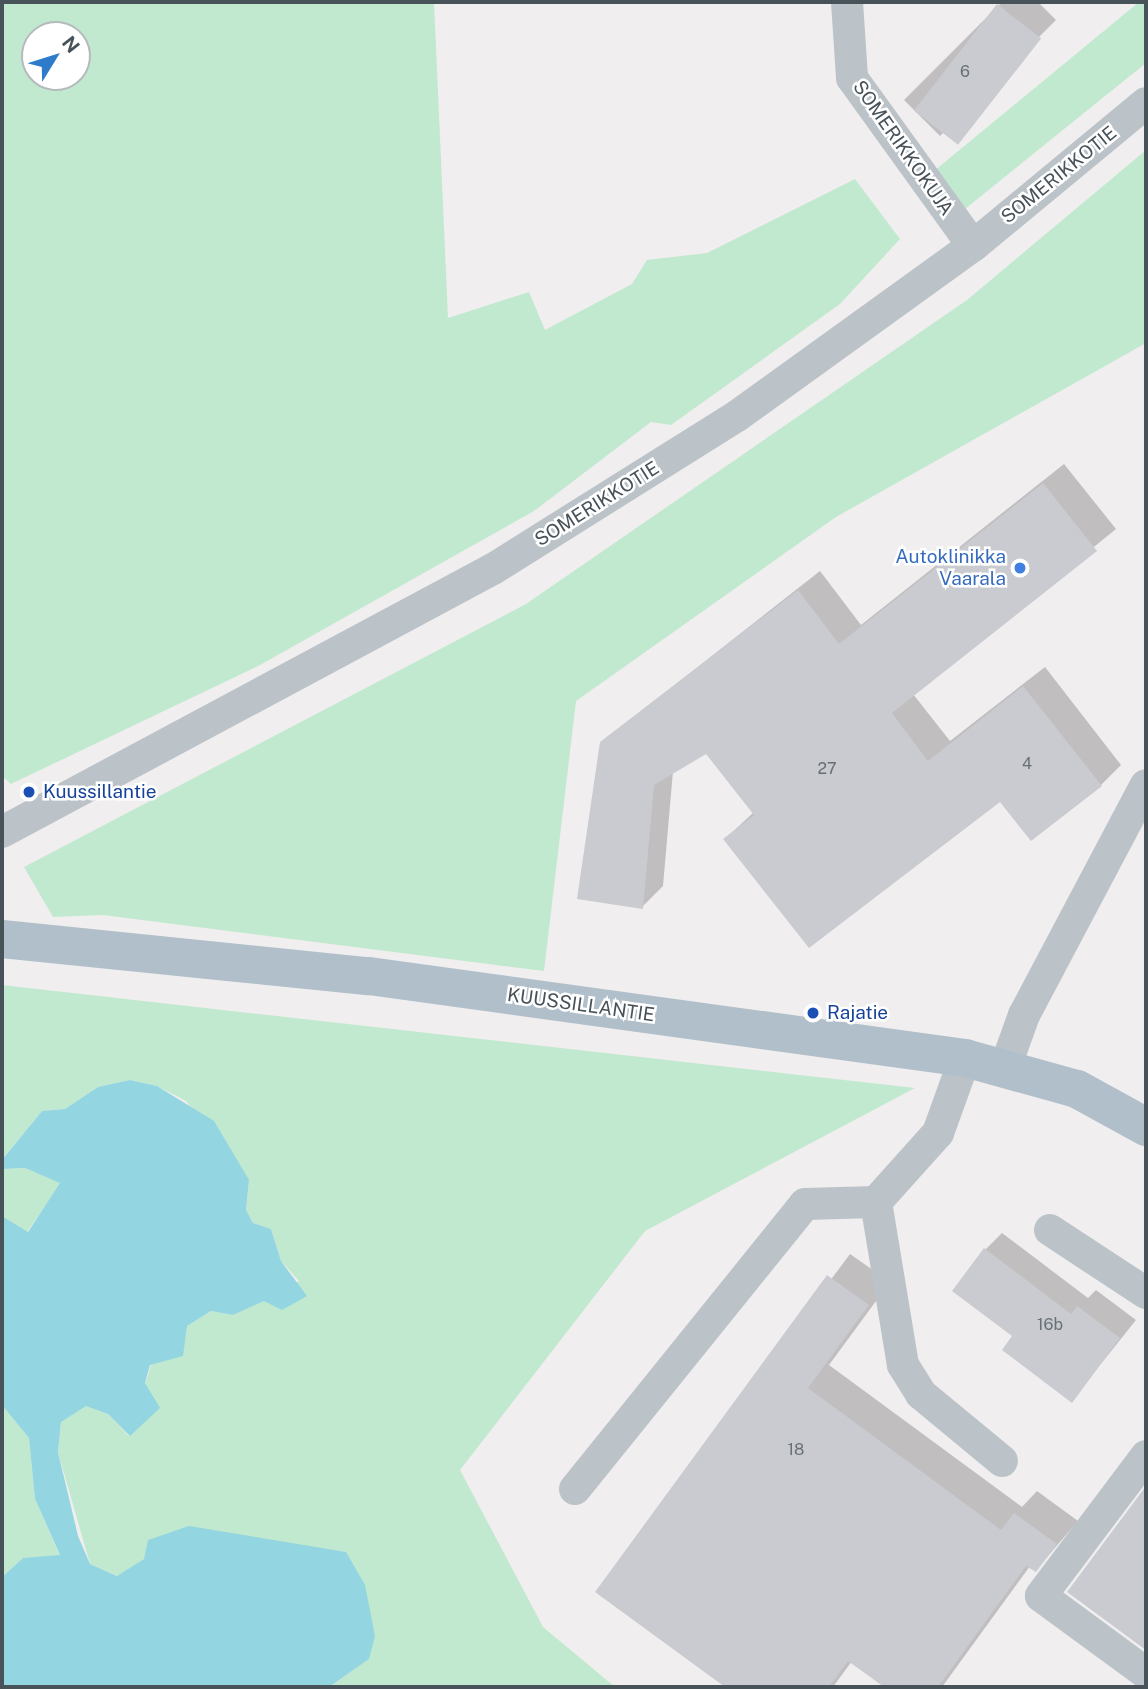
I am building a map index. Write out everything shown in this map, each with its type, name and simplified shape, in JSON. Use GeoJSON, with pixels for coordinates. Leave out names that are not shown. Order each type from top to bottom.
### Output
{"type":"FeatureCollection","features":[{"type":"Feature","properties":{"kind":"main road","name":"KUUSSILLANTIE"},"geometry":{"type":"LineString","coordinates":[[2,939],[369,976],[965,1058],[1006,1065],[1077,1089],[1146,1127]]}},
{"type":"Feature","properties":{"kind":"street","name":"SOMERIKKOKUJA"},"geometry":{"type":"LineString","coordinates":[[847,2],[852,78],[973,246]]}},
{"type":"Feature","properties":{"kind":"street","name":"SOMERIKKOTIE"},"geometry":{"type":"LineString","coordinates":[[2,832],[494,569],[737,416],[973,246],[1146,103]]}},
{"type":"Feature","properties":{"kind":"street"},"geometry":{"type":"LineString","coordinates":[[1006,1065],[1024,1015],[1146,785]]}},
{"type":"Feature","properties":{"kind":"street"},"geometry":{"type":"LineString","coordinates":[[575,1489],[805,1204],[876,1202],[938,1133],[965,1058]]}},
{"type":"Feature","properties":{"kind":"street"},"geometry":{"type":"LineString","coordinates":[[876,1202],[903,1365],[921,1394],[1002,1461]]}},
{"type":"Feature","properties":{"kind":"street"},"geometry":{"type":"LineString","coordinates":[[1050,1230],[1146,1293]]}},
{"type":"Feature","properties":{"kind":"street"},"geometry":{"type":"LineString","coordinates":[[1146,1456],[1041,1596],[1146,1673]]}},
{"type":"Feature","properties":{"kind":"green space"},"geometry":{"type":"Polygon","coordinates":[[[2,2],[434,2],[448,318],[529,292],[545,330],[632,284],[647,260],[707,253],[855,179],[900,239],[840,304],[671,425],[651,422],[534,511],[260,665],[11,784],[2,776],[2,2]]]}},
{"type":"Feature","properties":{"kind":"green space"},"geometry":{"type":"Polygon","coordinates":[[[1139,2],[1146,2],[1146,63],[965,209],[934,171],[1139,2]]]}},
{"type":"Feature","properties":{"kind":"green space"},"geometry":{"type":"Polygon","coordinates":[[[1146,150],[1146,343],[836,517],[576,701],[544,971],[103,915],[53,917],[24,867],[526,604],[967,300],[1146,150]]]}},
{"type":"Feature","properties":{"kind":"green space"},"geometry":{"type":"Polygon","coordinates":[[[2,985],[915,1088],[645,1231],[460,1470],[543,1627],[615,1687],[329,1687],[369,1659],[346,1552],[291,1544],[144,1559],[118,1576],[90,1564],[58,1452],[61,1422],[86,1405],[108,1414],[129,1436],[151,1365],[187,1326],[211,1311],[233,1315],[299,1281],[281,1261],[271,1229],[253,1223],[246,1210],[249,1180],[186,1101],[157,1086],[130,1080],[98,1087],[65,1109],[42,1111],[2,1160],[2,985]]]}},
{"type":"Feature","properties":{"kind":"green space"},"geometry":{"type":"Polygon","coordinates":[[[25,1168],[61,1183],[27,1232],[2,1216],[2,1169],[25,1168]]]}},
{"type":"Feature","properties":{"kind":"green space"},"geometry":{"type":"Polygon","coordinates":[[[2,1405],[29,1438],[35,1499],[60,1556],[23,1558],[2,1577],[2,1405]]]}},
{"type":"Feature","properties":{"kind":"water"},"geometry":{"type":"Polygon","coordinates":[[[130,1080],[157,1086],[214,1121],[249,1180],[246,1210],[253,1223],[271,1229],[281,1261],[307,1296],[282,1310],[264,1301],[233,1315],[211,1311],[187,1326],[183,1356],[150,1365],[145,1383],[160,1408],[130,1436],[108,1414],[86,1406],[61,1422],[58,1452],[78,1536],[90,1564],[117,1576],[144,1559],[148,1540],[189,1526],[346,1552],[365,1585],[375,1636],[369,1659],[329,1687],[2,1687],[2,1577],[23,1558],[60,1555],[35,1499],[29,1438],[2,1405],[2,1216],[28,1232],[60,1183],[25,1168],[2,1169],[2,1160],[42,1111],[65,1109],[98,1087],[130,1080]]]}},
{"type":"Feature","properties":{"kind":"building"},"geometry":{"type":"Polygon","coordinates":[[[997,4],[1041,38],[958,145],[914,110],[997,4]]]}},
{"type":"Feature","properties":{"kind":"building"},"geometry":{"type":"Polygon","coordinates":[[[1043,483],[1097,551],[892,713],[928,761],[1023,686],[1102,786],[1031,841],[1000,802],[809,948],[723,839],[754,815],[706,754],[654,785],[643,909],[577,899],[600,742],[798,590],[839,644],[1043,483]]]}},
{"type":"Feature","properties":{"kind":"building"},"geometry":{"type":"Polygon","coordinates":[[[984,1248],[1071,1314],[1077,1306],[1120,1338],[1072,1403],[1002,1350],[1012,1336],[952,1291],[984,1248]]]}},
{"type":"Feature","properties":{"kind":"building"},"geometry":{"type":"Polygon","coordinates":[[[827,1275],[869,1305],[808,1388],[1001,1530],[1014,1513],[1057,1544],[1036,1572],[1026,1566],[938,1687],[884,1687],[848,1661],[829,1687],[725,1687],[595,1592],[827,1275]]]}},
{"type":"Feature","properties":{"kind":"building"},"geometry":{"type":"Polygon","coordinates":[[[1146,1486],[1146,1650],[1067,1592],[1146,1486]]]}},
{"type":"Feature","properties":{"kind":"place","name":"Autoklinikka Vaarala"},"geometry":{"type":"Point","coordinates":[1020,568]}},
{"type":"Feature","properties":{"kind":"place","name":"Kuussillantie"},"geometry":{"type":"Point","coordinates":[29,792]}},
{"type":"Feature","properties":{"kind":"place","name":"Rajatie"},"geometry":{"type":"Point","coordinates":[813,1013]}}]}
